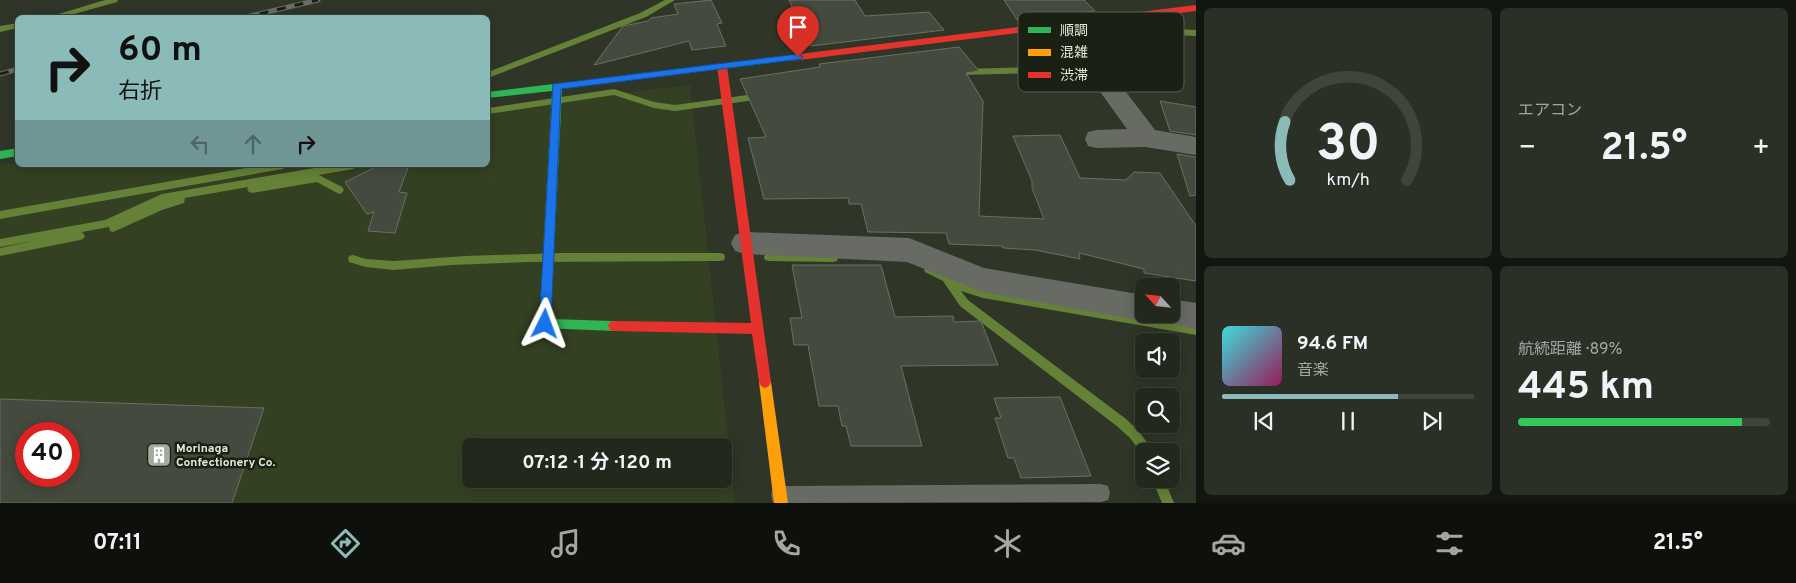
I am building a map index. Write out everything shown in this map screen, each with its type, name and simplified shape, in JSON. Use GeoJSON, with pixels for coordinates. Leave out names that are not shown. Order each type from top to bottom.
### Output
{"type":"FeatureCollection","features":[{"type":"Feature","properties":{"kind":"street"},"geometry":{"type":"LineString","coordinates":[[1165,12],[1196,8]]}},
{"type":"Feature","properties":{"kind":"street"},"geometry":{"type":"LineString","coordinates":[[490,95],[1018,30]]}},
{"type":"Feature","properties":{"kind":"street"},"geometry":{"type":"LineString","coordinates":[[722,66],[780,499]]}},
{"type":"Feature","properties":{"kind":"street"},"geometry":{"type":"LineString","coordinates":[[557,86],[545,324],[756,329]]}},
{"type":"Feature","properties":{"kind":"street"},"geometry":{"type":"LineString","coordinates":[[1113,92],[1147,138]]}},
{"type":"Feature","properties":{"kind":"street"},"geometry":{"type":"LineString","coordinates":[[1097,138],[1147,138],[1196,146]]}},
{"type":"Feature","properties":{"kind":"street"},"geometry":{"type":"LineString","coordinates":[[0,155],[15,152]]}},
{"type":"Feature","properties":{"kind":"street"},"geometry":{"type":"LineString","coordinates":[[745,243],[909,250],[982,280],[1135,306]]}},
{"type":"Feature","properties":{"kind":"street"},"geometry":{"type":"LineString","coordinates":[[1180,313],[1196,316]]}},
{"type":"Feature","properties":{"kind":"lane"},"geometry":{"type":"LineString","coordinates":[[780,499],[1101,493]]}},
{"type":"Feature","properties":{"kind":"shaded area"},"geometry":{"type":"Polygon","coordinates":[[[690,85],[728,438],[462,438],[462,488],[732,488],[732,475],[735,503],[0,503],[0,165],[15,163],[15,167],[490,167],[490,108],[690,85]]]}},
{"type":"Feature","properties":{"kind":"building"},"geometry":{"type":"Polygon","coordinates":[[[711,0],[722,23],[717,24],[726,46],[692,50],[689,41],[594,65],[623,26],[648,21],[651,18],[678,14],[674,4],[711,0]]]}},
{"type":"Feature","properties":{"kind":"building"},"geometry":{"type":"Polygon","coordinates":[[[789,0],[855,0],[865,16],[929,12],[944,30],[811,46],[789,0]]]}},
{"type":"Feature","properties":{"kind":"building"},"geometry":{"type":"Polygon","coordinates":[[[1004,0],[1084,0],[1095,11],[1018,12],[1018,21],[1004,0]]]}},
{"type":"Feature","properties":{"kind":"building"},"geometry":{"type":"Polygon","coordinates":[[[959,47],[979,71],[966,73],[983,101],[979,216],[1044,219],[1032,188],[1032,181],[1013,136],[1060,135],[1080,178],[1126,180],[1134,172],[1160,173],[1196,226],[1196,281],[1144,273],[1144,269],[1079,253],[1080,259],[1035,250],[1003,248],[1002,246],[949,244],[946,233],[868,232],[861,204],[849,204],[848,198],[764,199],[748,138],[766,137],[740,79],[820,67],[819,64],[959,47]]]}},
{"type":"Feature","properties":{"kind":"building"},"geometry":{"type":"Polygon","coordinates":[[[1160,101],[1196,107],[1196,135],[1170,131],[1160,101]]]}},
{"type":"Feature","properties":{"kind":"building"},"geometry":{"type":"Polygon","coordinates":[[[1177,154],[1196,157],[1196,195],[1190,196],[1177,154]]]}},
{"type":"Feature","properties":{"kind":"building"},"geometry":{"type":"Polygon","coordinates":[[[376,167],[408,167],[399,192],[407,193],[395,233],[368,231],[374,212],[367,214],[345,182],[376,167]]]}},
{"type":"Feature","properties":{"kind":"building"},"geometry":{"type":"Polygon","coordinates":[[[792,265],[881,265],[895,317],[953,316],[954,322],[981,321],[998,365],[901,366],[922,446],[851,446],[846,426],[842,426],[838,406],[819,406],[808,345],[794,345],[790,318],[802,318],[792,265]]]}},
{"type":"Feature","properties":{"kind":"building"},"geometry":{"type":"Polygon","coordinates":[[[1060,397],[1091,476],[1021,478],[1014,458],[1008,458],[995,418],[1001,418],[994,398],[1060,397]]]}},
{"type":"Feature","properties":{"kind":"building","name":"Morinaga Confectionery Co."},"geometry":{"type":"Polygon","coordinates":[[[0,399],[264,408],[232,503],[0,503],[0,399]]]}},
{"type":"Feature","properties":{"kind":"waterway"},"geometry":{"type":"LineString","coordinates":[[60,15],[114,0]]}},
{"type":"Feature","properties":{"kind":"waterway"},"geometry":{"type":"LineString","coordinates":[[490,74],[643,15],[671,0]]}},
{"type":"Feature","properties":{"kind":"waterway"},"geometry":{"type":"LineString","coordinates":[[0,29],[15,26]]}},
{"type":"Feature","properties":{"kind":"waterway"},"geometry":{"type":"LineString","coordinates":[[1184,32],[1196,33]]}},
{"type":"Feature","properties":{"kind":"waterway"},"geometry":{"type":"LineString","coordinates":[[962,72],[1018,70]]}},
{"type":"Feature","properties":{"kind":"waterway"},"geometry":{"type":"LineString","coordinates":[[490,111],[614,92],[654,105],[675,108],[762,96]]}},
{"type":"Feature","properties":{"kind":"waterway"},"geometry":{"type":"LineString","coordinates":[[0,215],[272,167]]}},
{"type":"Feature","properties":{"kind":"waterway"},"geometry":{"type":"LineString","coordinates":[[0,243],[106,224],[162,198],[341,167]]}},
{"type":"Feature","properties":{"kind":"waterway"},"geometry":{"type":"LineString","coordinates":[[252,189],[318,178],[339,190]]}},
{"type":"Feature","properties":{"kind":"waterway"},"geometry":{"type":"LineString","coordinates":[[113,228],[159,207],[181,200]]}},
{"type":"Feature","properties":{"kind":"waterway"},"geometry":{"type":"LineString","coordinates":[[0,252],[80,236]]}},
{"type":"Feature","properties":{"kind":"waterway"},"geometry":{"type":"LineString","coordinates":[[353,259],[366,263],[394,266],[498,258],[720,257]]}},
{"type":"Feature","properties":{"kind":"waterway"},"geometry":{"type":"LineString","coordinates":[[769,257],[833,258]]}},
{"type":"Feature","properties":{"kind":"waterway"},"geometry":{"type":"LineString","coordinates":[[929,269],[968,289],[983,293],[1196,330]]}},
{"type":"Feature","properties":{"kind":"waterway"},"geometry":{"type":"LineString","coordinates":[[947,279],[964,303],[1122,423],[1141,443]]}},
{"type":"Feature","properties":{"kind":"waterway"},"geometry":{"type":"LineString","coordinates":[[1162,488],[1168,503]]}},
{"type":"Feature","properties":{"kind":"railway"},"geometry":{"type":"LineString","coordinates":[[255,15],[318,0]]}},
{"type":"Feature","properties":{"kind":"railway"},"geometry":{"type":"LineString","coordinates":[[0,74],[15,70]]}},
{"type":"Feature","properties":{"kind":"traffic: fast"},"geometry":{"type":"LineString","coordinates":[[490,95],[791,58]]}},
{"type":"Feature","properties":{"kind":"traffic: fast"},"geometry":{"type":"LineString","coordinates":[[557,86],[545,324],[614,326]]}},
{"type":"Feature","properties":{"kind":"traffic: fast"},"geometry":{"type":"LineString","coordinates":[[0,155],[15,152]]}},
{"type":"Feature","properties":{"kind":"traffic: slow"},"geometry":{"type":"LineString","coordinates":[[765,382],[781,503]]}},
{"type":"Feature","properties":{"kind":"traffic: jam"},"geometry":{"type":"LineString","coordinates":[[1164,12],[1196,8]]}},
{"type":"Feature","properties":{"kind":"traffic: jam"},"geometry":{"type":"LineString","coordinates":[[791,58],[1018,30]]}},
{"type":"Feature","properties":{"kind":"traffic: jam"},"geometry":{"type":"LineString","coordinates":[[722,66],[765,382]]}},
{"type":"Feature","properties":{"kind":"traffic: jam"},"geometry":{"type":"LineString","coordinates":[[614,326],[756,329]]}},
{"type":"Feature","properties":{"kind":"place","name":"Morinaga Confectionery Co."},"geometry":{"type":"Point","coordinates":[159,455]}},
{"type":"Feature","properties":{"kind":"route"},"geometry":{"type":"LineString","coordinates":[[545,324],[557,86],[798,57]]}}]}
